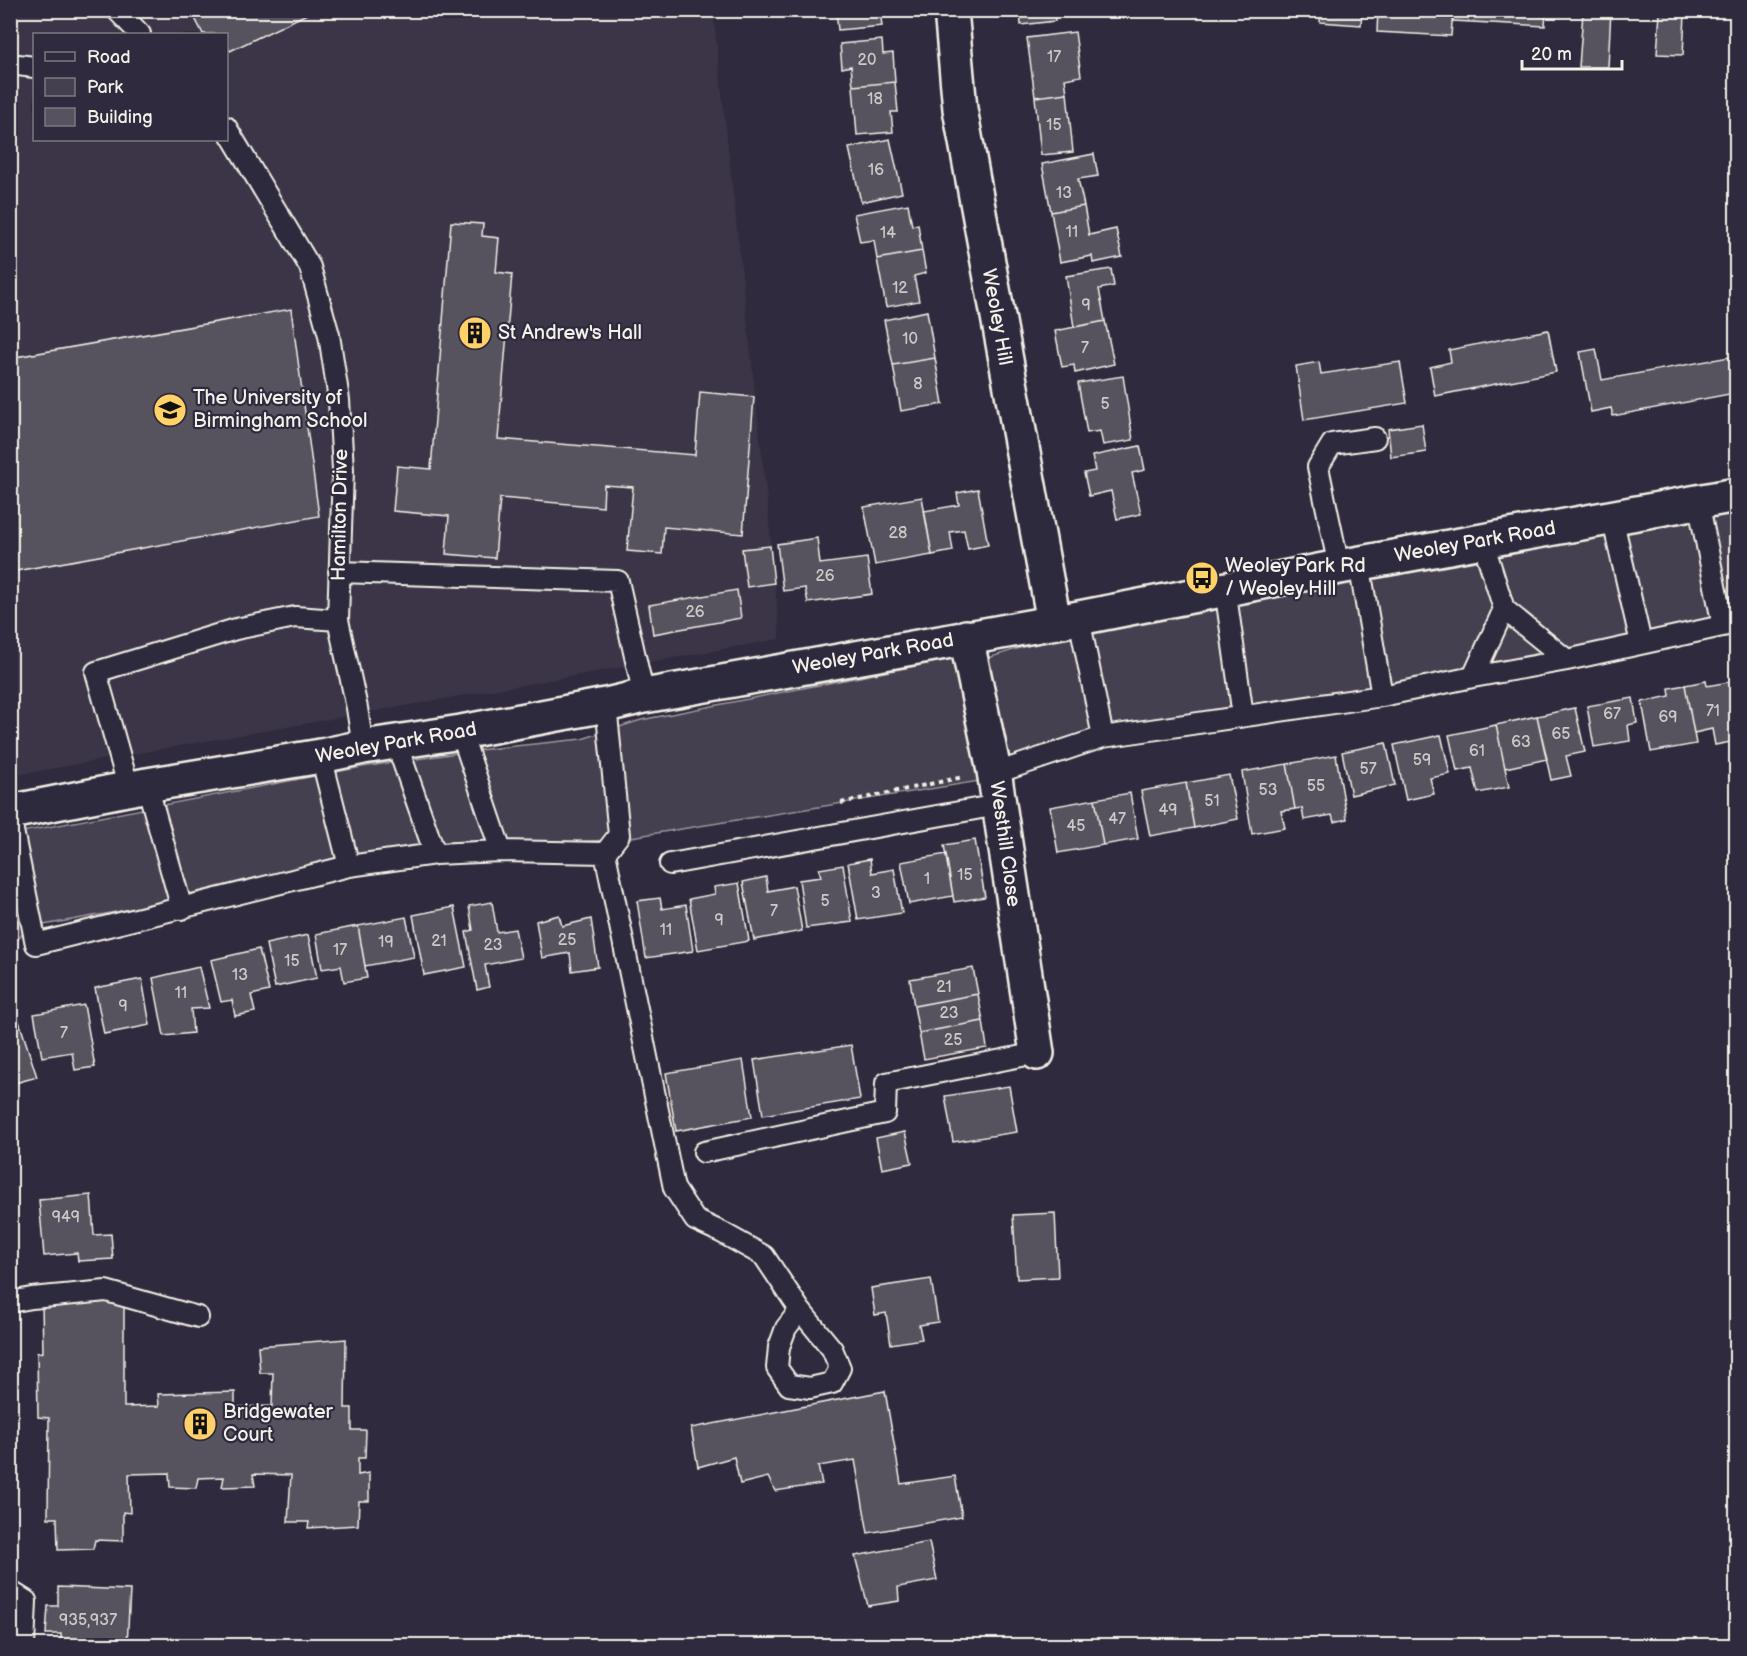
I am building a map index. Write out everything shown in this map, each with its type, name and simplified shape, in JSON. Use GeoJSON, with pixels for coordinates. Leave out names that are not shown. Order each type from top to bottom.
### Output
{"type":"FeatureCollection","features":[{"type":"Feature","properties":{"kind":"street","name":"Weoley Hill"},"geometry":{"type":"LineString","coordinates":[[951,10],[960,110],[1066,620]]}},
{"type":"Feature","properties":{"kind":"street","name":"Weoley Park Road"},"geometry":{"type":"LineString","coordinates":[[10,814],[138,787],[461,732],[1349,565],[1737,495]]}},
{"type":"Feature","properties":{"kind":"street","name":"Westhill Close"},"geometry":{"type":"LineString","coordinates":[[966,638],[994,771],[1037,1053]]}},
{"type":"Feature","properties":{"kind":"lane"},"geometry":{"type":"LineString","coordinates":[[117,10],[139,33]]}},
{"type":"Feature","properties":{"kind":"lane"},"geometry":{"type":"LineString","coordinates":[[10,64],[33,67]]}},
{"type":"Feature","properties":{"kind":"lane","name":"Hamilton Drive"},"geometry":{"type":"LineString","coordinates":[[228,130],[310,267],[329,335],[339,400],[344,470],[338,620],[363,747]]}},
{"type":"Feature","properties":{"kind":"lane"},"geometry":{"type":"LineString","coordinates":[[1376,438],[1332,444],[1318,467],[1349,565],[1382,696]]}},
{"type":"Feature","properties":{"kind":"lane"},"geometry":{"type":"LineString","coordinates":[[1011,768],[1103,736],[1382,696],[1730,625],[1698,501]]}},
{"type":"Feature","properties":{"kind":"lane"},"geometry":{"type":"LineString","coordinates":[[1612,517],[1641,644]]}},
{"type":"Feature","properties":{"kind":"lane"},"geometry":{"type":"LineString","coordinates":[[1483,542],[1503,609],[1567,660]]}},
{"type":"Feature","properties":{"kind":"lane"},"geometry":{"type":"LineString","coordinates":[[339,572],[618,581],[644,696]]}},
{"type":"Feature","properties":{"kind":"lane"},"geometry":{"type":"LineString","coordinates":[[1226,588],[1243,716]]}},
{"type":"Feature","properties":{"kind":"lane"},"geometry":{"type":"LineString","coordinates":[[1473,677],[1503,609]]}},
{"type":"Feature","properties":{"kind":"lane"},"geometry":{"type":"LineString","coordinates":[[182,909],[96,672],[236,629],[295,617],[338,620]]}},
{"type":"Feature","properties":{"kind":"lane"},"geometry":{"type":"LineString","coordinates":[[1066,620],[1103,736]]}},
{"type":"Feature","properties":{"kind":"lane"},"geometry":{"type":"LineString","coordinates":[[606,705],[619,835],[605,853],[674,1188],[695,1220],[764,1256],[800,1310]]}},
{"type":"Feature","properties":{"kind":"lane"},"geometry":{"type":"LineString","coordinates":[[461,732],[501,851]]}},
{"type":"Feature","properties":{"kind":"lane"},"geometry":{"type":"LineString","coordinates":[[396,742],[435,854]]}},
{"type":"Feature","properties":{"kind":"lane"},"geometry":{"type":"LineString","coordinates":[[321,756],[349,866]]}},
{"type":"Feature","properties":{"kind":"lane"},"geometry":{"type":"LineString","coordinates":[[670,864],[998,805]]}},
{"type":"Feature","properties":{"kind":"lane"},"geometry":{"type":"LineString","coordinates":[[10,814],[36,944],[349,866],[435,854],[501,851],[605,853]]}},
{"type":"Feature","properties":{"kind":"lane"},"geometry":{"type":"LineString","coordinates":[[704,1152],[885,1113],[886,1083],[1037,1053]]}},
{"type":"Feature","properties":{"kind":"lane"},"geometry":{"type":"LineString","coordinates":[[10,1302],[106,1291],[198,1317]]}},
{"type":"Feature","properties":{"kind":"lane"},"geometry":{"type":"LineString","coordinates":[[10,1591],[26,1600],[24,1646]]}},
{"type":"Feature","properties":{"kind":"shaded area"},"geometry":{"type":"Polygon","coordinates":[[[11,11],[713,11],[780,639],[11,776],[11,11]]]}},
{"type":"Feature","properties":{"kind":"green space"},"geometry":{"type":"Polygon","coordinates":[[[1736,510],[1736,622],[1007,764],[1000,754],[988,658],[1070,632],[1736,510]]]}},
{"type":"Feature","properties":{"kind":"green space"},"geometry":{"type":"Polygon","coordinates":[[[956,658],[986,780],[613,840],[514,844],[188,899],[27,928],[11,948],[11,834],[362,767],[478,750],[582,739],[641,720],[956,658]]]}},
{"type":"Feature","properties":{"kind":"building"},"geometry":{"type":"Polygon","coordinates":[[[212,10],[305,10],[307,14],[230,51],[228,33],[202,33],[195,18],[212,10]]]}},
{"type":"Feature","properties":{"kind":"building"},"geometry":{"type":"Polygon","coordinates":[[[836,10],[880,10],[882,26],[838,30],[836,10]]]}},
{"type":"Feature","properties":{"kind":"building"},"geometry":{"type":"Polygon","coordinates":[[[1020,10],[1054,10],[1055,21],[1021,25],[1020,10]]]}},
{"type":"Feature","properties":{"kind":"building"},"geometry":{"type":"Polygon","coordinates":[[[1321,10],[1362,10],[1361,25],[1320,22],[1321,10]]]}},
{"type":"Feature","properties":{"kind":"building"},"geometry":{"type":"Polygon","coordinates":[[[1378,10],[1453,10],[1451,36],[1377,32],[1378,10]]]}},
{"type":"Feature","properties":{"kind":"building"},"geometry":{"type":"Polygon","coordinates":[[[1453,10],[1546,10],[1545,26],[1453,21],[1453,10]]]}},
{"type":"Feature","properties":{"kind":"building"},"geometry":{"type":"Polygon","coordinates":[[[1611,10],[1608,67],[1579,67],[1583,12],[1611,10]]]}},
{"type":"Feature","properties":{"kind":"building"},"geometry":{"type":"Polygon","coordinates":[[[1653,10],[1699,10],[1698,15],[1653,12],[1653,10]]]}},
{"type":"Feature","properties":{"kind":"building"},"geometry":{"type":"Polygon","coordinates":[[[1660,13],[1685,14],[1683,55],[1657,54],[1660,13]]]}},
{"type":"Feature","properties":{"kind":"building"},"geometry":{"type":"Polygon","coordinates":[[[1075,32],[1081,76],[1065,79],[1067,93],[1035,97],[1027,38],[1075,32]]]}},
{"type":"Feature","properties":{"kind":"building"},"geometry":{"type":"Polygon","coordinates":[[[882,40],[883,54],[893,53],[895,82],[853,86],[851,66],[842,68],[840,44],[882,40]]]}},
{"type":"Feature","properties":{"kind":"building"},"geometry":{"type":"Polygon","coordinates":[[[895,82],[898,112],[891,112],[893,132],[857,135],[853,86],[895,82]]]}},
{"type":"Feature","properties":{"kind":"building"},"geometry":{"type":"Polygon","coordinates":[[[1067,93],[1073,152],[1041,155],[1035,97],[1067,93]]]}},
{"type":"Feature","properties":{"kind":"building"},"geometry":{"type":"Polygon","coordinates":[[[890,139],[902,193],[861,202],[849,148],[890,139]]]}},
{"type":"Feature","properties":{"kind":"building"},"geometry":{"type":"Polygon","coordinates":[[[1094,154],[1098,176],[1078,179],[1084,206],[1051,212],[1042,164],[1094,154]]]}},
{"type":"Feature","properties":{"kind":"building"},"geometry":{"type":"Polygon","coordinates":[[[908,204],[912,226],[918,224],[922,251],[877,259],[874,240],[860,242],[854,214],[908,204]]]}},
{"type":"Feature","properties":{"kind":"building"},"geometry":{"type":"Polygon","coordinates":[[[1084,206],[1089,235],[1116,229],[1122,257],[1093,263],[1092,256],[1060,262],[1051,212],[1084,206]]]}},
{"type":"Feature","properties":{"kind":"building","name":"St Andrew's Hall"},"geometry":{"type":"Polygon","coordinates":[[[451,222],[483,224],[482,236],[499,238],[496,272],[512,274],[498,439],[695,455],[700,392],[754,397],[743,534],[664,527],[662,554],[627,551],[633,487],[604,485],[603,507],[500,498],[495,558],[446,554],[449,516],[393,511],[397,466],[431,469],[451,222]]]}},
{"type":"Feature","properties":{"kind":"building"},"geometry":{"type":"Polygon","coordinates":[[[922,251],[926,273],[914,276],[919,301],[886,307],[877,259],[922,251]]]}},
{"type":"Feature","properties":{"kind":"building"},"geometry":{"type":"Polygon","coordinates":[[[1111,269],[1114,286],[1099,289],[1105,321],[1074,327],[1066,276],[1111,269]]]}},
{"type":"Feature","properties":{"kind":"building"},"geometry":{"type":"Polygon","coordinates":[[[291,309],[319,516],[10,572],[10,358],[291,309]]]}},
{"type":"Feature","properties":{"kind":"building"},"geometry":{"type":"Polygon","coordinates":[[[927,311],[935,358],[893,365],[884,320],[927,311]]]}},
{"type":"Feature","properties":{"kind":"building"},"geometry":{"type":"Polygon","coordinates":[[[1105,321],[1114,364],[1075,373],[1074,365],[1062,367],[1055,331],[1105,321]]]}},
{"type":"Feature","properties":{"kind":"building"},"geometry":{"type":"Polygon","coordinates":[[[1548,330],[1556,372],[1435,396],[1430,367],[1451,362],[1449,350],[1548,330]]]}},
{"type":"Feature","properties":{"kind":"building"},"geometry":{"type":"Polygon","coordinates":[[[1596,349],[1602,380],[1729,357],[1735,393],[1613,416],[1611,408],[1591,412],[1580,352],[1596,349]]]}},
{"type":"Feature","properties":{"kind":"building"},"geometry":{"type":"Polygon","coordinates":[[[935,358],[943,404],[901,411],[893,365],[935,358]]]}},
{"type":"Feature","properties":{"kind":"building"},"geometry":{"type":"Polygon","coordinates":[[[1319,362],[1321,374],[1400,362],[1407,403],[1304,420],[1296,366],[1319,362]]]}},
{"type":"Feature","properties":{"kind":"building"},"geometry":{"type":"Polygon","coordinates":[[[1123,376],[1133,440],[1103,445],[1100,431],[1087,433],[1078,383],[1123,376]]]}},
{"type":"Feature","properties":{"kind":"building"},"geometry":{"type":"Polygon","coordinates":[[[1422,424],[1426,452],[1391,457],[1388,429],[1422,424]]]}},
{"type":"Feature","properties":{"kind":"building"},"geometry":{"type":"Polygon","coordinates":[[[1140,446],[1145,470],[1132,473],[1141,514],[1117,519],[1111,491],[1089,496],[1084,473],[1095,471],[1092,456],[1140,446]]]}},
{"type":"Feature","properties":{"kind":"building"},"geometry":{"type":"Polygon","coordinates":[[[978,489],[988,545],[968,549],[964,530],[950,532],[953,551],[932,555],[924,511],[959,505],[957,493],[978,489]]]}},
{"type":"Feature","properties":{"kind":"building"},"geometry":{"type":"Polygon","coordinates":[[[922,497],[932,555],[875,565],[864,507],[922,497]]]}},
{"type":"Feature","properties":{"kind":"building"},"geometry":{"type":"Polygon","coordinates":[[[817,538],[820,564],[867,558],[872,594],[808,603],[805,588],[783,591],[777,544],[817,538]]]}},
{"type":"Feature","properties":{"kind":"building"},"geometry":{"type":"Polygon","coordinates":[[[770,546],[774,583],[747,587],[742,549],[770,546]]]}},
{"type":"Feature","properties":{"kind":"building"},"geometry":{"type":"Polygon","coordinates":[[[737,590],[741,618],[653,634],[649,605],[737,590]]]}},
{"type":"Feature","properties":{"kind":"building"},"geometry":{"type":"Polygon","coordinates":[[[1706,681],[1707,686],[1734,681],[1736,741],[1715,745],[1712,729],[1694,733],[1685,685],[1706,681]]]}},
{"type":"Feature","properties":{"kind":"building"},"geometry":{"type":"Polygon","coordinates":[[[1685,685],[1696,744],[1651,752],[1642,702],[1670,696],[1669,688],[1685,685]]]}},
{"type":"Feature","properties":{"kind":"building"},"geometry":{"type":"Polygon","coordinates":[[[1633,698],[1637,723],[1628,725],[1630,741],[1594,747],[1587,706],[1633,698]]]}},
{"type":"Feature","properties":{"kind":"building"},"geometry":{"type":"Polygon","coordinates":[[[1575,708],[1585,752],[1566,756],[1571,776],[1551,780],[1537,716],[1575,708]]]}},
{"type":"Feature","properties":{"kind":"building"},"geometry":{"type":"Polygon","coordinates":[[[1537,716],[1547,759],[1505,768],[1496,725],[1537,716]]]}},
{"type":"Feature","properties":{"kind":"building"},"geometry":{"type":"Polygon","coordinates":[[[1496,725],[1509,787],[1478,793],[1472,768],[1457,771],[1449,735],[1496,725]]]}},
{"type":"Feature","properties":{"kind":"building"},"geometry":{"type":"Polygon","coordinates":[[[1441,735],[1450,774],[1430,778],[1434,794],[1406,800],[1394,745],[1441,735]]]}},
{"type":"Feature","properties":{"kind":"building"},"geometry":{"type":"Polygon","coordinates":[[[1386,743],[1395,785],[1351,795],[1342,752],[1386,743]]]}},
{"type":"Feature","properties":{"kind":"building"},"geometry":{"type":"Polygon","coordinates":[[[1336,755],[1347,819],[1334,822],[1332,815],[1304,820],[1302,808],[1295,809],[1287,764],[1336,755]]]}},
{"type":"Feature","properties":{"kind":"building"},"geometry":{"type":"Polygon","coordinates":[[[1287,764],[1295,809],[1281,811],[1285,828],[1252,834],[1242,772],[1287,764]]]}},
{"type":"Feature","properties":{"kind":"building"},"geometry":{"type":"Polygon","coordinates":[[[1229,775],[1238,819],[1194,828],[1186,783],[1229,775]]]}},
{"type":"Feature","properties":{"kind":"building"},"geometry":{"type":"Polygon","coordinates":[[[1186,783],[1194,828],[1150,836],[1141,791],[1186,783]]]}},
{"type":"Feature","properties":{"kind":"building"},"geometry":{"type":"Polygon","coordinates":[[[1130,793],[1138,839],[1103,845],[1095,799],[1130,793]]]}},
{"type":"Feature","properties":{"kind":"building"},"geometry":{"type":"Polygon","coordinates":[[[1095,799],[1103,845],[1058,853],[1050,807],[1095,799]]]}},
{"type":"Feature","properties":{"kind":"building"},"geometry":{"type":"Polygon","coordinates":[[[975,840],[985,897],[954,902],[944,845],[975,840]]]}},
{"type":"Feature","properties":{"kind":"building"},"geometry":{"type":"Polygon","coordinates":[[[946,854],[953,896],[909,904],[901,862],[946,854]]]}},
{"type":"Feature","properties":{"kind":"building"},"geometry":{"type":"Polygon","coordinates":[[[870,859],[872,873],[894,869],[902,913],[858,920],[848,863],[870,859]]]}},
{"type":"Feature","properties":{"kind":"building"},"geometry":{"type":"Polygon","coordinates":[[[843,865],[852,922],[806,928],[799,880],[821,877],[819,869],[843,865]]]}},
{"type":"Feature","properties":{"kind":"building"},"geometry":{"type":"Polygon","coordinates":[[[766,877],[768,891],[794,886],[802,931],[754,940],[743,882],[766,877]]]}},
{"type":"Feature","properties":{"kind":"building"},"geometry":{"type":"Polygon","coordinates":[[[739,883],[749,941],[698,950],[689,899],[715,894],[714,887],[739,883]]]}},
{"type":"Feature","properties":{"kind":"building"},"geometry":{"type":"Polygon","coordinates":[[[660,898],[662,909],[686,905],[693,951],[646,958],[637,901],[660,898]]]}},
{"type":"Feature","properties":{"kind":"building"},"geometry":{"type":"Polygon","coordinates":[[[492,902],[497,932],[515,929],[521,958],[485,965],[489,987],[477,990],[466,932],[473,930],[469,906],[492,902]]]}},
{"type":"Feature","properties":{"kind":"building"},"geometry":{"type":"Polygon","coordinates":[[[454,907],[466,967],[424,975],[413,915],[454,907]]]}},
{"type":"Feature","properties":{"kind":"building"},"geometry":{"type":"Polygon","coordinates":[[[559,915],[562,926],[591,919],[598,967],[572,971],[570,953],[542,958],[536,921],[559,915]]]}},
{"type":"Feature","properties":{"kind":"building"},"geometry":{"type":"Polygon","coordinates":[[[406,917],[414,957],[365,966],[358,926],[406,917]]]}},
{"type":"Feature","properties":{"kind":"building"},"geometry":{"type":"Polygon","coordinates":[[[358,926],[367,978],[344,982],[341,966],[322,969],[316,934],[358,926]]]}},
{"type":"Feature","properties":{"kind":"building"},"geometry":{"type":"Polygon","coordinates":[[[308,935],[317,978],[275,987],[266,944],[308,935]]]}},
{"type":"Feature","properties":{"kind":"building"},"geometry":{"type":"Polygon","coordinates":[[[259,949],[269,991],[251,995],[255,1012],[235,1016],[232,1000],[221,1002],[211,960],[259,949]]]}},
{"type":"Feature","properties":{"kind":"building"},"geometry":{"type":"Polygon","coordinates":[[[199,967],[209,1008],[191,1009],[193,1033],[164,1036],[153,978],[199,967]]]}},
{"type":"Feature","properties":{"kind":"building"},"geometry":{"type":"Polygon","coordinates":[[[973,968],[978,994],[914,1006],[910,979],[973,968]]]}},
{"type":"Feature","properties":{"kind":"building"},"geometry":{"type":"Polygon","coordinates":[[[142,979],[150,1025],[104,1034],[95,988],[142,979]]]}},
{"type":"Feature","properties":{"kind":"building"},"geometry":{"type":"Polygon","coordinates":[[[978,994],[983,1021],[919,1033],[914,1006],[978,994]]]}},
{"type":"Feature","properties":{"kind":"building"},"geometry":{"type":"Polygon","coordinates":[[[84,1005],[95,1067],[75,1070],[72,1052],[42,1057],[34,1014],[84,1005]]]}},
{"type":"Feature","properties":{"kind":"building"},"geometry":{"type":"Polygon","coordinates":[[[18,1018],[37,1077],[15,1083],[10,1070],[10,1021],[18,1018]]]}},
{"type":"Feature","properties":{"kind":"building"},"geometry":{"type":"Polygon","coordinates":[[[983,1021],[987,1048],[924,1059],[919,1033],[983,1021]]]}},
{"type":"Feature","properties":{"kind":"building"},"geometry":{"type":"Polygon","coordinates":[[[851,1045],[860,1099],[763,1115],[754,1060],[851,1045]]]}},
{"type":"Feature","properties":{"kind":"building"},"geometry":{"type":"Polygon","coordinates":[[[743,1060],[752,1117],[676,1131],[666,1073],[743,1060]]]}},
{"type":"Feature","properties":{"kind":"building"},"geometry":{"type":"Polygon","coordinates":[[[1009,1086],[1017,1132],[953,1142],[945,1096],[1009,1086]]]}},
{"type":"Feature","properties":{"kind":"building"},"geometry":{"type":"Polygon","coordinates":[[[905,1132],[912,1163],[882,1169],[876,1138],[905,1132]]]}},
{"type":"Feature","properties":{"kind":"building"},"geometry":{"type":"Polygon","coordinates":[[[91,1195],[94,1235],[111,1234],[113,1259],[78,1261],[77,1253],[44,1256],[39,1200],[91,1195]]]}},
{"type":"Feature","properties":{"kind":"building"},"geometry":{"type":"Polygon","coordinates":[[[1055,1213],[1058,1277],[1017,1279],[1013,1215],[1055,1213]]]}},
{"type":"Feature","properties":{"kind":"building"},"geometry":{"type":"Polygon","coordinates":[[[931,1279],[938,1322],[919,1325],[922,1339],[891,1344],[886,1313],[875,1315],[871,1288],[931,1279]]]}},
{"type":"Feature","properties":{"kind":"building","name":"Bridgewater Court"},"geometry":{"type":"Polygon","coordinates":[[[124,1301],[124,1407],[159,1406],[158,1394],[235,1392],[235,1407],[272,1406],[273,1373],[260,1373],[258,1346],[346,1339],[345,1408],[352,1408],[352,1430],[366,1430],[365,1458],[358,1458],[358,1475],[369,1473],[369,1501],[359,1501],[358,1525],[308,1528],[309,1522],[288,1522],[291,1475],[253,1474],[255,1486],[222,1487],[224,1477],[198,1478],[196,1488],[170,1487],[169,1473],[129,1474],[130,1513],[123,1512],[123,1541],[95,1540],[93,1549],[58,1550],[57,1518],[48,1518],[49,1418],[38,1417],[37,1353],[43,1352],[42,1305],[124,1301]]]}},
{"type":"Feature","properties":{"kind":"building"},"geometry":{"type":"Polygon","coordinates":[[[885,1391],[901,1484],[955,1476],[962,1517],[868,1533],[855,1460],[818,1466],[822,1484],[775,1491],[768,1477],[740,1484],[734,1457],[698,1467],[691,1428],[885,1391]]]}},
{"type":"Feature","properties":{"kind":"building"},"geometry":{"type":"Polygon","coordinates":[[[929,1542],[937,1580],[898,1587],[899,1601],[868,1606],[855,1556],[929,1542]]]}},
{"type":"Feature","properties":{"kind":"building"},"geometry":{"type":"Polygon","coordinates":[[[58,1587],[130,1590],[127,1646],[61,1646],[61,1634],[46,1634],[48,1606],[58,1606],[58,1587]]]}},
{"type":"Feature","properties":{"kind":"place","name":"St Andrew's Hall"},"geometry":{"type":"Point","coordinates":[475,333]}},
{"type":"Feature","properties":{"kind":"place","name":"The University of Birmingham School"},"geometry":{"type":"Point","coordinates":[170,410]}},
{"type":"Feature","properties":{"kind":"place","name":"Weoley Park Rd / Weoley Hill"},"geometry":{"type":"Point","coordinates":[1202,578]}},
{"type":"Feature","properties":{"kind":"place","name":"Bridgewater Court"},"geometry":{"type":"Point","coordinates":[200,1424]}}]}
